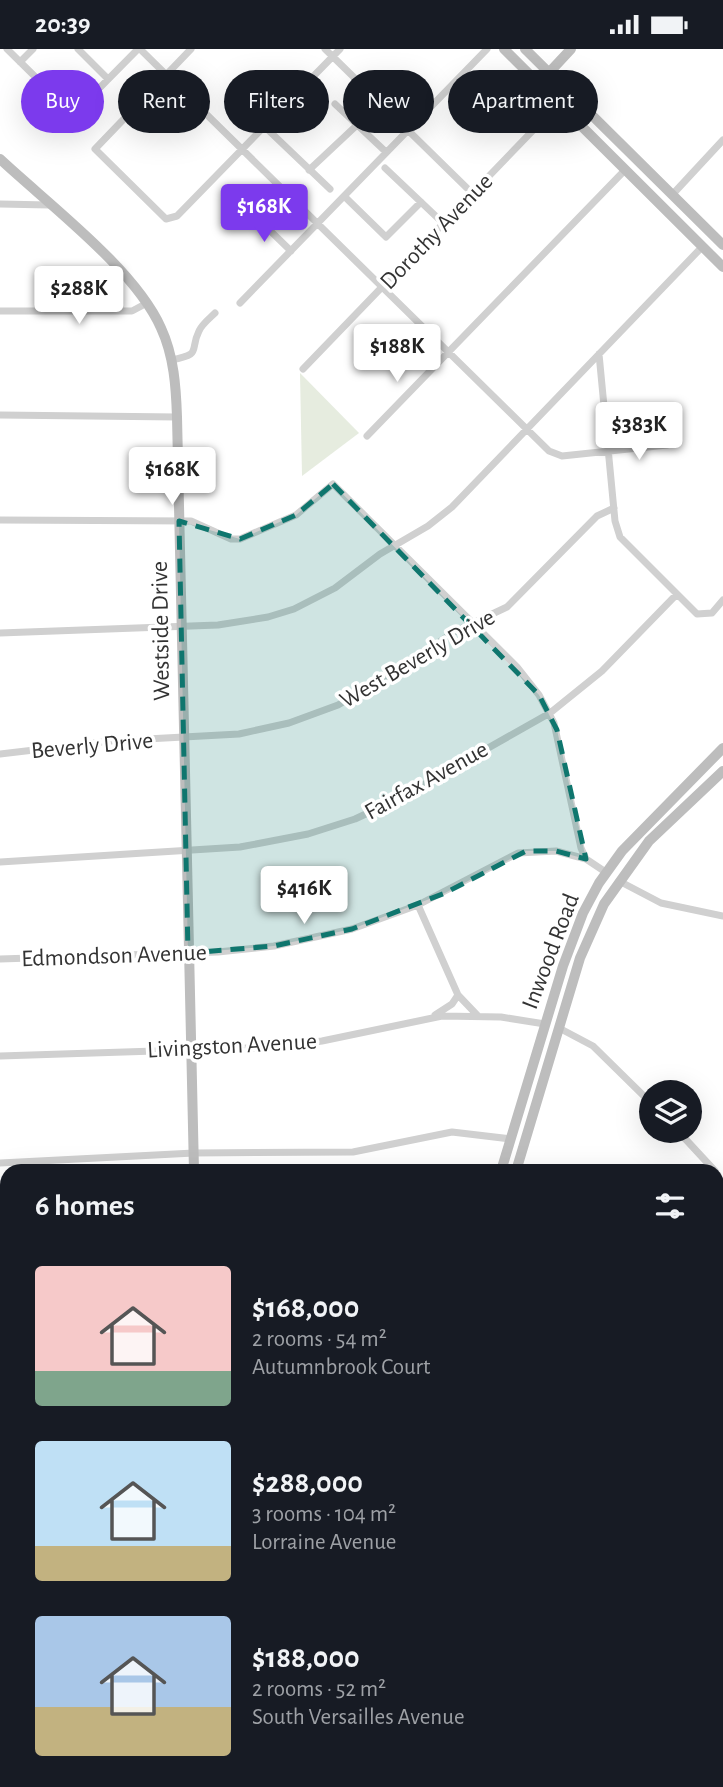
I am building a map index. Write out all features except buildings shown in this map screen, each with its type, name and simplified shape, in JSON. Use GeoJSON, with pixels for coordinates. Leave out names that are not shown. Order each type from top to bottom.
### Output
{"type":"FeatureCollection","features":[{"type":"Feature","properties":{"kind":"main road"},"geometry":{"type":"LineString","coordinates":[[504,49],[524,70]]}},
{"type":"Feature","properties":{"kind":"main road"},"geometry":{"type":"LineString","coordinates":[[525,49],[546,70]]}},
{"type":"Feature","properties":{"kind":"main road"},"geometry":{"type":"LineString","coordinates":[[552,70],[571,49]]}},
{"type":"Feature","properties":{"kind":"main road"},"geometry":{"type":"LineString","coordinates":[[598,122],[723,245]]}},
{"type":"Feature","properties":{"kind":"main road"},"geometry":{"type":"LineString","coordinates":[[588,133],[723,267]]}},
{"type":"Feature","properties":{"kind":"main road","name":"Westside Drive"},"geometry":{"type":"LineString","coordinates":[[0,159],[132,283],[148,303],[161,327],[171,360],[177,417],[194,1164]]}},
{"type":"Feature","properties":{"kind":"main road"},"geometry":{"type":"LineString","coordinates":[[625,170],[636,159]]}},
{"type":"Feature","properties":{"kind":"main road"},"geometry":{"type":"LineString","coordinates":[[661,205],[672,195]]}},
{"type":"Feature","properties":{"kind":"main road"},"geometry":{"type":"LineString","coordinates":[[702,247],[713,236]]}},
{"type":"Feature","properties":{"kind":"main road","name":"Inwood Road"},"geometry":{"type":"LineString","coordinates":[[503,1164],[573,936],[607,873],[636,835],[723,748]]}},
{"type":"Feature","properties":{"kind":"main road","name":"Inwood Road"},"geometry":{"type":"LineString","coordinates":[[518,1164],[586,943],[615,886],[649,841],[723,771]]}},
{"type":"Feature","properties":{"kind":"main road"},"geometry":{"type":"LineString","coordinates":[[615,886],[617,859]]}},
{"type":"Feature","properties":{"kind":"main road"},"geometry":{"type":"LineString","coordinates":[[607,873],[615,886]]}},
{"type":"Feature","properties":{"kind":"main road"},"geometry":{"type":"LineString","coordinates":[[545,1024],[559,1028]]}},
{"type":"Feature","properties":{"kind":"street"},"geometry":{"type":"LineString","coordinates":[[7,49],[28,70]]}},
{"type":"Feature","properties":{"kind":"street"},"geometry":{"type":"LineString","coordinates":[[20,62],[33,49]]}},
{"type":"Feature","properties":{"kind":"street"},"geometry":{"type":"LineString","coordinates":[[78,49],[108,79]]}},
{"type":"Feature","properties":{"kind":"street"},"geometry":{"type":"LineString","coordinates":[[104,83],[139,49],[162,70]]}},
{"type":"Feature","properties":{"kind":"street"},"geometry":{"type":"LineString","coordinates":[[170,70],[191,49]]}},
{"type":"Feature","properties":{"kind":"street"},"geometry":{"type":"LineString","coordinates":[[325,49],[346,70]]}},
{"type":"Feature","properties":{"kind":"street"},"geometry":{"type":"LineString","coordinates":[[318,70],[340,49]]}},
{"type":"Feature","properties":{"kind":"street"},"geometry":{"type":"LineString","coordinates":[[434,103],[487,49]]}},
{"type":"Feature","properties":{"kind":"street"},"geometry":{"type":"LineString","coordinates":[[335,104],[343,112]]}},
{"type":"Feature","properties":{"kind":"street"},"geometry":{"type":"LineString","coordinates":[[210,116],[526,429],[555,454],[608,452],[667,445]]}},
{"type":"Feature","properties":{"kind":"street"},"geometry":{"type":"LineString","coordinates":[[118,123],[96,145],[96,153],[160,217],[172,219],[257,133]]}},
{"type":"Feature","properties":{"kind":"street"},"geometry":{"type":"LineString","coordinates":[[271,133],[330,189]]}},
{"type":"Feature","properties":{"kind":"street"},"geometry":{"type":"LineString","coordinates":[[309,170],[348,133]]}},
{"type":"Feature","properties":{"kind":"street"},"geometry":{"type":"LineString","coordinates":[[366,133],[386,152]]}},
{"type":"Feature","properties":{"kind":"street"},"geometry":{"type":"LineString","coordinates":[[240,303],[405,133]]}},
{"type":"Feature","properties":{"kind":"street"},"geometry":{"type":"LineString","coordinates":[[409,133],[472,193]]}},
{"type":"Feature","properties":{"kind":"street","name":"Dorothy Avenue"},"geometry":{"type":"LineString","coordinates":[[303,369],[531,133]]}},
{"type":"Feature","properties":{"kind":"street"},"geometry":{"type":"LineString","coordinates":[[672,195],[723,141]]}},
{"type":"Feature","properties":{"kind":"street"},"geometry":{"type":"LineString","coordinates":[[385,168],[443,223]]}},
{"type":"Feature","properties":{"kind":"street"},"geometry":{"type":"LineString","coordinates":[[367,436],[625,170]]}},
{"type":"Feature","properties":{"kind":"street"},"geometry":{"type":"LineString","coordinates":[[344,196],[386,237],[421,202]]}},
{"type":"Feature","properties":{"kind":"street"},"geometry":{"type":"LineString","coordinates":[[0,204],[49,205]]}},
{"type":"Feature","properties":{"kind":"street"},"geometry":{"type":"LineString","coordinates":[[256,217],[291,251]]}},
{"type":"Feature","properties":{"kind":"street"},"geometry":{"type":"LineString","coordinates":[[0,633],[244,622],[294,609],[335,588],[394,545],[439,518],[702,247]]}},
{"type":"Feature","properties":{"kind":"street"},"geometry":{"type":"LineString","coordinates":[[0,311],[132,311],[148,303]]}},
{"type":"Feature","properties":{"kind":"street"},"geometry":{"type":"LineString","coordinates":[[171,360],[192,354],[196,349],[200,329],[215,313]]}},
{"type":"Feature","properties":{"kind":"street"},"geometry":{"type":"LineString","coordinates":[[598,354],[617,530],[624,543],[676,595],[702,615],[712,613],[723,600]]}},
{"type":"Feature","properties":{"kind":"street"},"geometry":{"type":"LineString","coordinates":[[0,415],[177,417]]}},
{"type":"Feature","properties":{"kind":"street"},"geometry":{"type":"LineString","coordinates":[[0,520],[179,521],[202,524],[231,538],[240,539],[296,515],[333,484],[517,667],[550,713],[557,730],[574,826],[586,859],[607,873]]}},
{"type":"Feature","properties":{"kind":"street","name":"West Beverly Drive"},"geometry":{"type":"LineString","coordinates":[[184,737],[263,729],[338,705],[399,670],[436,643],[507,607],[597,516],[614,508]]}},
{"type":"Feature","properties":{"kind":"street","name":"Fairfax Avenue"},"geometry":{"type":"LineString","coordinates":[[0,862],[185,851],[275,841],[355,819],[398,799],[550,713],[602,671],[676,595]]}},
{"type":"Feature","properties":{"kind":"street","name":"Beverly Drive"},"geometry":{"type":"LineString","coordinates":[[0,754],[110,741],[184,737]]}},
{"type":"Feature","properties":{"kind":"street","name":"Edmondson Avenue"},"geometry":{"type":"LineString","coordinates":[[0,959],[240,950],[306,940],[371,923],[418,905],[518,853],[556,851],[586,859]]}},
{"type":"Feature","properties":{"kind":"street"},"geometry":{"type":"LineString","coordinates":[[615,886],[661,903],[723,916]]}},
{"type":"Feature","properties":{"kind":"street"},"geometry":{"type":"LineString","coordinates":[[418,905],[458,995],[478,1016]]}},
{"type":"Feature","properties":{"kind":"street"},"geometry":{"type":"LineString","coordinates":[[431,1017],[452,1004],[458,995]]}},
{"type":"Feature","properties":{"kind":"street","name":"Livingston Avenue"},"geometry":{"type":"LineString","coordinates":[[0,1056],[301,1045],[431,1017],[478,1016],[545,1024]]}},
{"type":"Feature","properties":{"kind":"street"},"geometry":{"type":"LineString","coordinates":[[559,1028],[593,1046],[639,1091]]}},
{"type":"Feature","properties":{"kind":"street"},"geometry":{"type":"LineString","coordinates":[[0,1163],[194,1153],[353,1152],[452,1132],[510,1139]]}},
{"type":"Feature","properties":{"kind":"street"},"geometry":{"type":"LineString","coordinates":[[689,1143],[708,1164]]}},
{"type":"Feature","properties":{"kind":"highlighted area"},"geometry":{"type":"Polygon","coordinates":[[[333,484],[539,695],[557,730],[586,859],[556,851],[526,851],[445,893],[352,929],[274,946],[188,953],[179,521],[240,539],[296,515],[333,484]]]}},
{"type":"Feature","properties":{"kind":"shaded area"},"geometry":{"type":"Polygon","coordinates":[[[300,373],[359,433],[302,476],[300,373]]]}}]}
